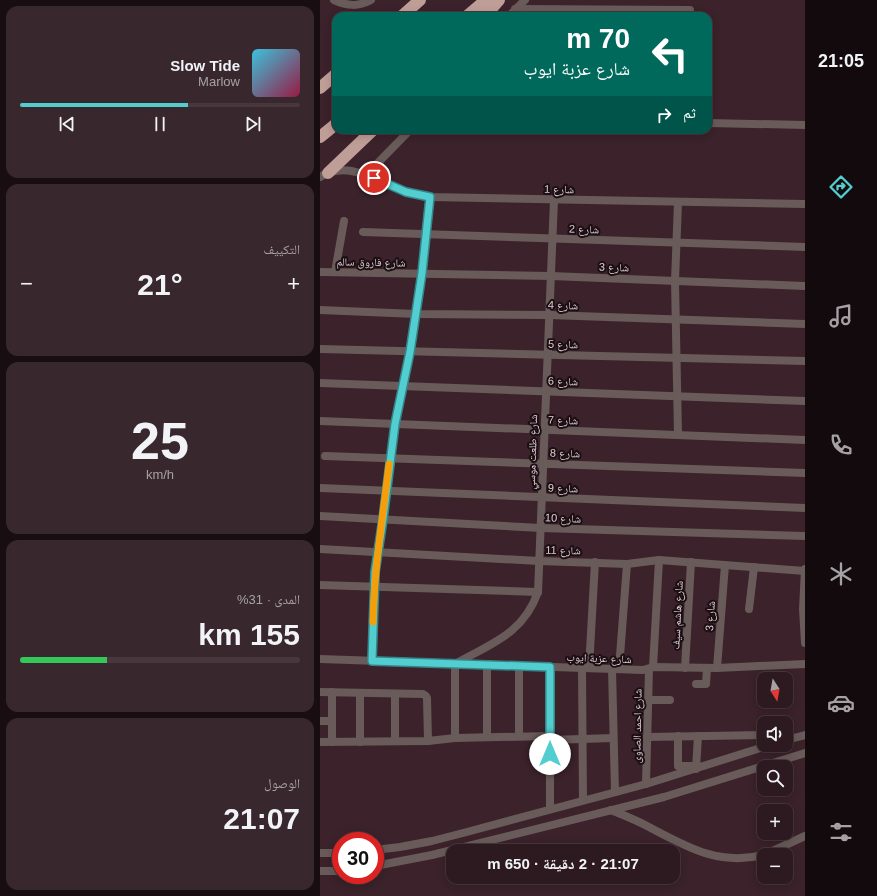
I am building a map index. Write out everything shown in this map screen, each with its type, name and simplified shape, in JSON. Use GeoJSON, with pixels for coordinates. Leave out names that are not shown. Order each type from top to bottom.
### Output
{"type":"FeatureCollection","features":[{"type":"Feature","properties":{"kind":"highway"},"geometry":{"type":"LineString","coordinates":[[406,12],[420,0]]}},
{"type":"Feature","properties":{"kind":"highway"},"geometry":{"type":"LineString","coordinates":[[472,12],[486,0]]}},
{"type":"Feature","properties":{"kind":"highway"},"geometry":{"type":"LineString","coordinates":[[488,12],[499,0]]}},
{"type":"Feature","properties":{"kind":"highway"},"geometry":{"type":"LineString","coordinates":[[320,88],[332,78]]}},
{"type":"Feature","properties":{"kind":"highway"},"geometry":{"type":"LineString","coordinates":[[320,137],[332,127]]}},
{"type":"Feature","properties":{"kind":"highway"},"geometry":{"type":"LineString","coordinates":[[324,175],[369,134]]}},
{"type":"Feature","properties":{"kind":"street"},"geometry":{"type":"LineString","coordinates":[[334,0],[354,6],[364,4],[371,0]]}},
{"type":"Feature","properties":{"kind":"street"},"geometry":{"type":"LineString","coordinates":[[512,12],[525,0]]}},
{"type":"Feature","properties":{"kind":"street"},"geometry":{"type":"LineString","coordinates":[[515,9],[690,10]]}},
{"type":"Feature","properties":{"kind":"street"},"geometry":{"type":"LineString","coordinates":[[712,123],[805,125]]}},
{"type":"Feature","properties":{"kind":"street"},"geometry":{"type":"LineString","coordinates":[[366,175],[406,134]]}},
{"type":"Feature","properties":{"kind":"street","name":"شارع 1"},"geometry":{"type":"LineString","coordinates":[[324,175],[337,170],[348,170],[366,175],[406,192],[430,197],[805,204]]}},
{"type":"Feature","properties":{"kind":"street"},"geometry":{"type":"LineString","coordinates":[[372,661],[374,586],[390,458],[416,314],[427,234],[430,197]]}},
{"type":"Feature","properties":{"kind":"street","name":"شارع طلعت موسي"},"geometry":{"type":"LineString","coordinates":[[455,664],[508,634],[518,626],[527,616],[538,592],[542,463],[554,200]]}},
{"type":"Feature","properties":{"kind":"street"},"geometry":{"type":"LineString","coordinates":[[678,202],[675,281],[678,358],[678,435]]}},
{"type":"Feature","properties":{"kind":"street"},"geometry":{"type":"LineString","coordinates":[[335,272],[344,221]]}},
{"type":"Feature","properties":{"kind":"street","name":"شارع 2"},"geometry":{"type":"LineString","coordinates":[[363,232],[805,247]]}},
{"type":"Feature","properties":{"kind":"street","name":"شارع فاروق سالم"},"geometry":{"type":"LineString","coordinates":[[320,272],[422,273]]}},
{"type":"Feature","properties":{"kind":"street","name":"شارع 3"},"geometry":{"type":"LineString","coordinates":[[422,273],[551,276],[805,286]]}},
{"type":"Feature","properties":{"kind":"street","name":"شارع 4"},"geometry":{"type":"LineString","coordinates":[[320,310],[416,314],[549,315],[805,324]]}},
{"type":"Feature","properties":{"kind":"street","name":"شارع 5"},"geometry":{"type":"LineString","coordinates":[[320,349],[805,361]]}},
{"type":"Feature","properties":{"kind":"street","name":"شارع 6"},"geometry":{"type":"LineString","coordinates":[[320,383],[805,401]]}},
{"type":"Feature","properties":{"kind":"street","name":"شارع 7"},"geometry":{"type":"LineString","coordinates":[[320,421],[805,440]]}},
{"type":"Feature","properties":{"kind":"street","name":"شارع 8"},"geometry":{"type":"LineString","coordinates":[[325,456],[805,473]]}},
{"type":"Feature","properties":{"kind":"street","name":"شارع 9"},"geometry":{"type":"LineString","coordinates":[[320,488],[805,508]]}},
{"type":"Feature","properties":{"kind":"street","name":"شارع 10"},"geometry":{"type":"LineString","coordinates":[[320,516],[541,528],[805,536]]}},
{"type":"Feature","properties":{"kind":"street","name":"شارع 11"},"geometry":{"type":"LineString","coordinates":[[320,549],[540,561],[628,564],[647,560],[659,560],[805,570]]}},
{"type":"Feature","properties":{"kind":"street","name":"شارع احمد الصاوى"},"geometry":{"type":"LineString","coordinates":[[646,784],[648,700],[659,560]]}},
{"type":"Feature","properties":{"kind":"street"},"geometry":{"type":"LineString","coordinates":[[582,800],[582,739],[586,668],[595,562]]}},
{"type":"Feature","properties":{"kind":"street","name":"شارع هاشم سيف"},"geometry":{"type":"LineString","coordinates":[[685,668],[691,562]]}},
{"type":"Feature","properties":{"kind":"street"},"geometry":{"type":"LineString","coordinates":[[615,792],[613,738],[616,669],[628,564]]}},
{"type":"Feature","properties":{"kind":"street","name":"شارع 3"},"geometry":{"type":"LineString","coordinates":[[717,668],[725,565]]}},
{"type":"Feature","properties":{"kind":"street"},"geometry":{"type":"LineString","coordinates":[[750,609],[754,567]]}},
{"type":"Feature","properties":{"kind":"street"},"geometry":{"type":"LineString","coordinates":[[805,570],[803,609],[805,643]]}},
{"type":"Feature","properties":{"kind":"street"},"geometry":{"type":"LineString","coordinates":[[320,585],[538,592]]}},
{"type":"Feature","properties":{"kind":"street","name":"شارع عزبة ايوب"},"geometry":{"type":"LineString","coordinates":[[320,658],[643,670],[651,668],[717,668],[805,664]]}},
{"type":"Feature","properties":{"kind":"street"},"geometry":{"type":"LineString","coordinates":[[455,664],[455,738]]}},
{"type":"Feature","properties":{"kind":"street"},"geometry":{"type":"LineString","coordinates":[[487,665],[487,737]]}},
{"type":"Feature","properties":{"kind":"street"},"geometry":{"type":"LineString","coordinates":[[518,736],[519,666]]}},
{"type":"Feature","properties":{"kind":"street"},"geometry":{"type":"LineString","coordinates":[[550,667],[550,809]]}},
{"type":"Feature","properties":{"kind":"street"},"geometry":{"type":"LineString","coordinates":[[696,684],[706,684],[707,668]]}},
{"type":"Feature","properties":{"kind":"street"},"geometry":{"type":"LineString","coordinates":[[320,692],[423,694],[426,696],[428,741]]}},
{"type":"Feature","properties":{"kind":"street"},"geometry":{"type":"LineString","coordinates":[[332,692],[332,742]]}},
{"type":"Feature","properties":{"kind":"street"},"geometry":{"type":"LineString","coordinates":[[360,693],[360,742]]}},
{"type":"Feature","properties":{"kind":"street"},"geometry":{"type":"LineString","coordinates":[[395,694],[395,742]]}},
{"type":"Feature","properties":{"kind":"street"},"geometry":{"type":"LineString","coordinates":[[648,700],[670,700]]}},
{"type":"Feature","properties":{"kind":"street"},"geometry":{"type":"LineString","coordinates":[[320,721],[332,721]]}},
{"type":"Feature","properties":{"kind":"street"},"geometry":{"type":"LineString","coordinates":[[647,736],[757,735]]}},
{"type":"Feature","properties":{"kind":"street"},"geometry":{"type":"LineString","coordinates":[[793,735],[805,735]]}},
{"type":"Feature","properties":{"kind":"street"},"geometry":{"type":"LineString","coordinates":[[793,738],[805,735]]}},
{"type":"Feature","properties":{"kind":"street"},"geometry":{"type":"LineString","coordinates":[[320,742],[428,741],[455,738],[518,736],[582,739],[613,738]]}},
{"type":"Feature","properties":{"kind":"street"},"geometry":{"type":"LineString","coordinates":[[678,736],[678,766],[697,767]]}},
{"type":"Feature","properties":{"kind":"street"},"geometry":{"type":"LineString","coordinates":[[697,767],[698,736]]}},
{"type":"Feature","properties":{"kind":"street"},"geometry":{"type":"LineString","coordinates":[[384,849],[432,841],[646,784],[757,749]]}},
{"type":"Feature","properties":{"kind":"street"},"geometry":{"type":"LineString","coordinates":[[384,864],[432,855],[611,810],[686,790],[805,753]]}},
{"type":"Feature","properties":{"kind":"street"},"geometry":{"type":"LineString","coordinates":[[611,810],[645,825],[696,851],[734,859],[757,856]]}},
{"type":"Feature","properties":{"kind":"street"},"geometry":{"type":"LineString","coordinates":[[779,848],[805,836]]}},
{"type":"Feature","properties":{"kind":"street"},"geometry":{"type":"LineString","coordinates":[[320,853],[332,853]]}},
{"type":"Feature","properties":{"kind":"street"},"geometry":{"type":"LineString","coordinates":[[320,871],[332,871]]}},
{"type":"Feature","properties":{"kind":"slow traffic"},"geometry":{"type":"LineString","coordinates":[[373,622],[375,572],[379,553],[389,464]]}},
{"type":"Feature","properties":{"kind":"route"},"geometry":{"type":"LineString","coordinates":[[374,178],[406,192],[430,197],[422,273],[410,352],[395,424],[379,553],[375,572],[372,661],[550,667],[550,754]]}}]}
